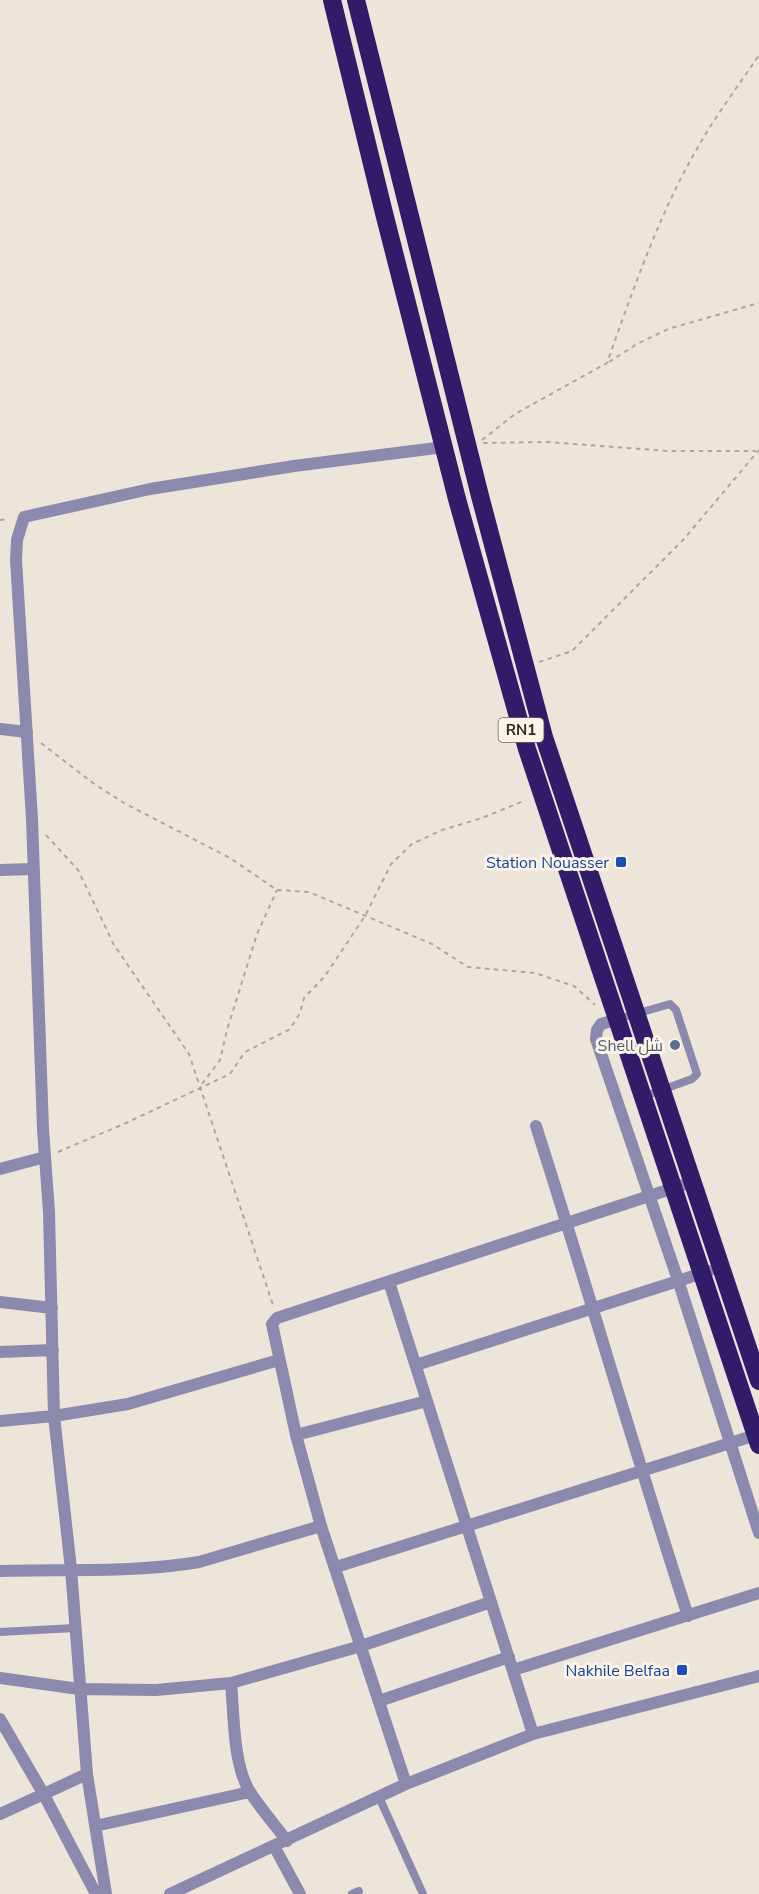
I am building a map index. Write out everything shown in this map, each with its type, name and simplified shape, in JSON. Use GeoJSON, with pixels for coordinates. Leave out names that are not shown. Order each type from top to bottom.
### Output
{"type":"FeatureCollection","features":[{"type":"Feature","properties":{"kind":"highway","name":"RN1"},"geometry":{"type":"LineString","coordinates":[[332,0],[444,447],[520,726],[615,1020],[758,1438]]}},
{"type":"Feature","properties":{"kind":"highway","name":"RN1"},"geometry":{"type":"LineString","coordinates":[[356,0],[480,496],[544,737],[759,1381]]}},
{"type":"Feature","properties":{"kind":"street"},"geometry":{"type":"LineString","coordinates":[[105,1894],[87,1774],[71,1569],[54,1416],[49,1212],[32,819],[16,560],[17,540],[24,517],[150,489],[294,466],[444,447]]}},
{"type":"Feature","properties":{"kind":"street"},"geometry":{"type":"LineString","coordinates":[[0,729],[27,732]]}},
{"type":"Feature","properties":{"kind":"street"},"geometry":{"type":"LineString","coordinates":[[0,870],[34,869]]}},
{"type":"Feature","properties":{"kind":"street"},"geometry":{"type":"LineString","coordinates":[[615,1020],[599,1026],[596,1039],[678,1280],[759,1533]]}},
{"type":"Feature","properties":{"kind":"street"},"geometry":{"type":"LineString","coordinates":[[536,1126],[594,1308],[641,1471],[688,1616]]}},
{"type":"Feature","properties":{"kind":"street"},"geometry":{"type":"LineString","coordinates":[[0,1169],[45,1158]]}},
{"type":"Feature","properties":{"kind":"street"},"geometry":{"type":"LineString","coordinates":[[406,1784],[321,1526],[296,1435],[271,1326],[273,1320],[692,1182]]}},
{"type":"Feature","properties":{"kind":"street"},"geometry":{"type":"LineString","coordinates":[[416,1365],[721,1267]]}},
{"type":"Feature","properties":{"kind":"street"},"geometry":{"type":"LineString","coordinates":[[389,1282],[533,1734]]}},
{"type":"Feature","properties":{"kind":"street"},"geometry":{"type":"LineString","coordinates":[[0,1302],[52,1308]]}},
{"type":"Feature","properties":{"kind":"street"},"geometry":{"type":"LineString","coordinates":[[0,1352],[53,1350]]}},
{"type":"Feature","properties":{"kind":"street"},"geometry":{"type":"LineString","coordinates":[[0,1421],[54,1416],[128,1404],[279,1360]]}},
{"type":"Feature","properties":{"kind":"street"},"geometry":{"type":"LineString","coordinates":[[296,1435],[427,1401]]}},
{"type":"Feature","properties":{"kind":"street"},"geometry":{"type":"LineString","coordinates":[[336,1567],[730,1443],[758,1438]]}},
{"type":"Feature","properties":{"kind":"street"},"geometry":{"type":"LineString","coordinates":[[0,1571],[154,1568],[199,1562],[321,1526]]}},
{"type":"Feature","properties":{"kind":"street"},"geometry":{"type":"LineString","coordinates":[[513,1670],[759,1593]]}},
{"type":"Feature","properties":{"kind":"street"},"geometry":{"type":"LineString","coordinates":[[0,1678],[79,1689],[156,1690],[231,1683],[361,1646],[491,1602]]}},
{"type":"Feature","properties":{"kind":"street"},"geometry":{"type":"LineString","coordinates":[[379,1701],[509,1658]]}},
{"type":"Feature","properties":{"kind":"street"},"geometry":{"type":"LineString","coordinates":[[170,1894],[187,1891],[274,1846],[406,1784],[533,1734],[759,1676]]}},
{"type":"Feature","properties":{"kind":"street"},"geometry":{"type":"LineString","coordinates":[[231,1683],[242,1772],[250,1792],[287,1841]]}},
{"type":"Feature","properties":{"kind":"street"},"geometry":{"type":"LineString","coordinates":[[0,1719],[43,1793],[96,1894]]}},
{"type":"Feature","properties":{"kind":"street"},"geometry":{"type":"LineString","coordinates":[[0,1814],[87,1774]]}},
{"type":"Feature","properties":{"kind":"street"},"geometry":{"type":"LineString","coordinates":[[95,1826],[250,1792]]}},
{"type":"Feature","properties":{"kind":"street"},"geometry":{"type":"LineString","coordinates":[[274,1846],[300,1894]]}},
{"type":"Feature","properties":{"kind":"lane"},"geometry":{"type":"LineString","coordinates":[[615,1020],[670,1004],[673,1006],[697,1074],[692,1079],[642,1097]]}},
{"type":"Feature","properties":{"kind":"lane"},"geometry":{"type":"LineString","coordinates":[[0,1632],[75,1628]]}},
{"type":"Feature","properties":{"kind":"lane"},"geometry":{"type":"LineString","coordinates":[[379,1797],[423,1894]]}},
{"type":"Feature","properties":{"kind":"path"},"geometry":{"type":"LineString","coordinates":[[607,363],[630,297],[676,187],[698,146],[759,55]]}},
{"type":"Feature","properties":{"kind":"path"},"geometry":{"type":"LineString","coordinates":[[759,303],[668,329],[637,344],[515,414],[478,443],[547,442],[668,452],[759,451]]}},
{"type":"Feature","properties":{"kind":"path"},"geometry":{"type":"LineString","coordinates":[[525,664],[546,661],[572,651],[684,538],[759,451]]}},
{"type":"Feature","properties":{"kind":"path"},"geometry":{"type":"LineString","coordinates":[[27,732],[93,783],[124,803],[230,858],[277,890],[309,892],[432,944],[468,967],[535,973],[574,986],[615,1020]]}},
{"type":"Feature","properties":{"kind":"path"},"geometry":{"type":"LineString","coordinates":[[45,1158],[230,1074],[245,1052],[290,1029],[300,1013],[304,998],[325,976],[365,916],[391,864],[412,844],[442,830],[482,818],[542,794]]}},
{"type":"Feature","properties":{"kind":"path"},"geometry":{"type":"LineString","coordinates":[[32,819],[78,870],[114,945],[189,1054],[277,1318]]}},
{"type":"Feature","properties":{"kind":"path"},"geometry":{"type":"LineString","coordinates":[[200,1087],[220,1060],[226,1030],[257,934],[277,890]]}},
{"type":"Feature","properties":{"kind":"place","name":"Station Nouasser"},"geometry":{"type":"Point","coordinates":[621,862]}},
{"type":"Feature","properties":{"kind":"place","name":"Shell شل"},"geometry":{"type":"Point","coordinates":[675,1045]}},
{"type":"Feature","properties":{"kind":"place","name":"Nakhile Belfaa"},"geometry":{"type":"Point","coordinates":[682,1670]}}]}
